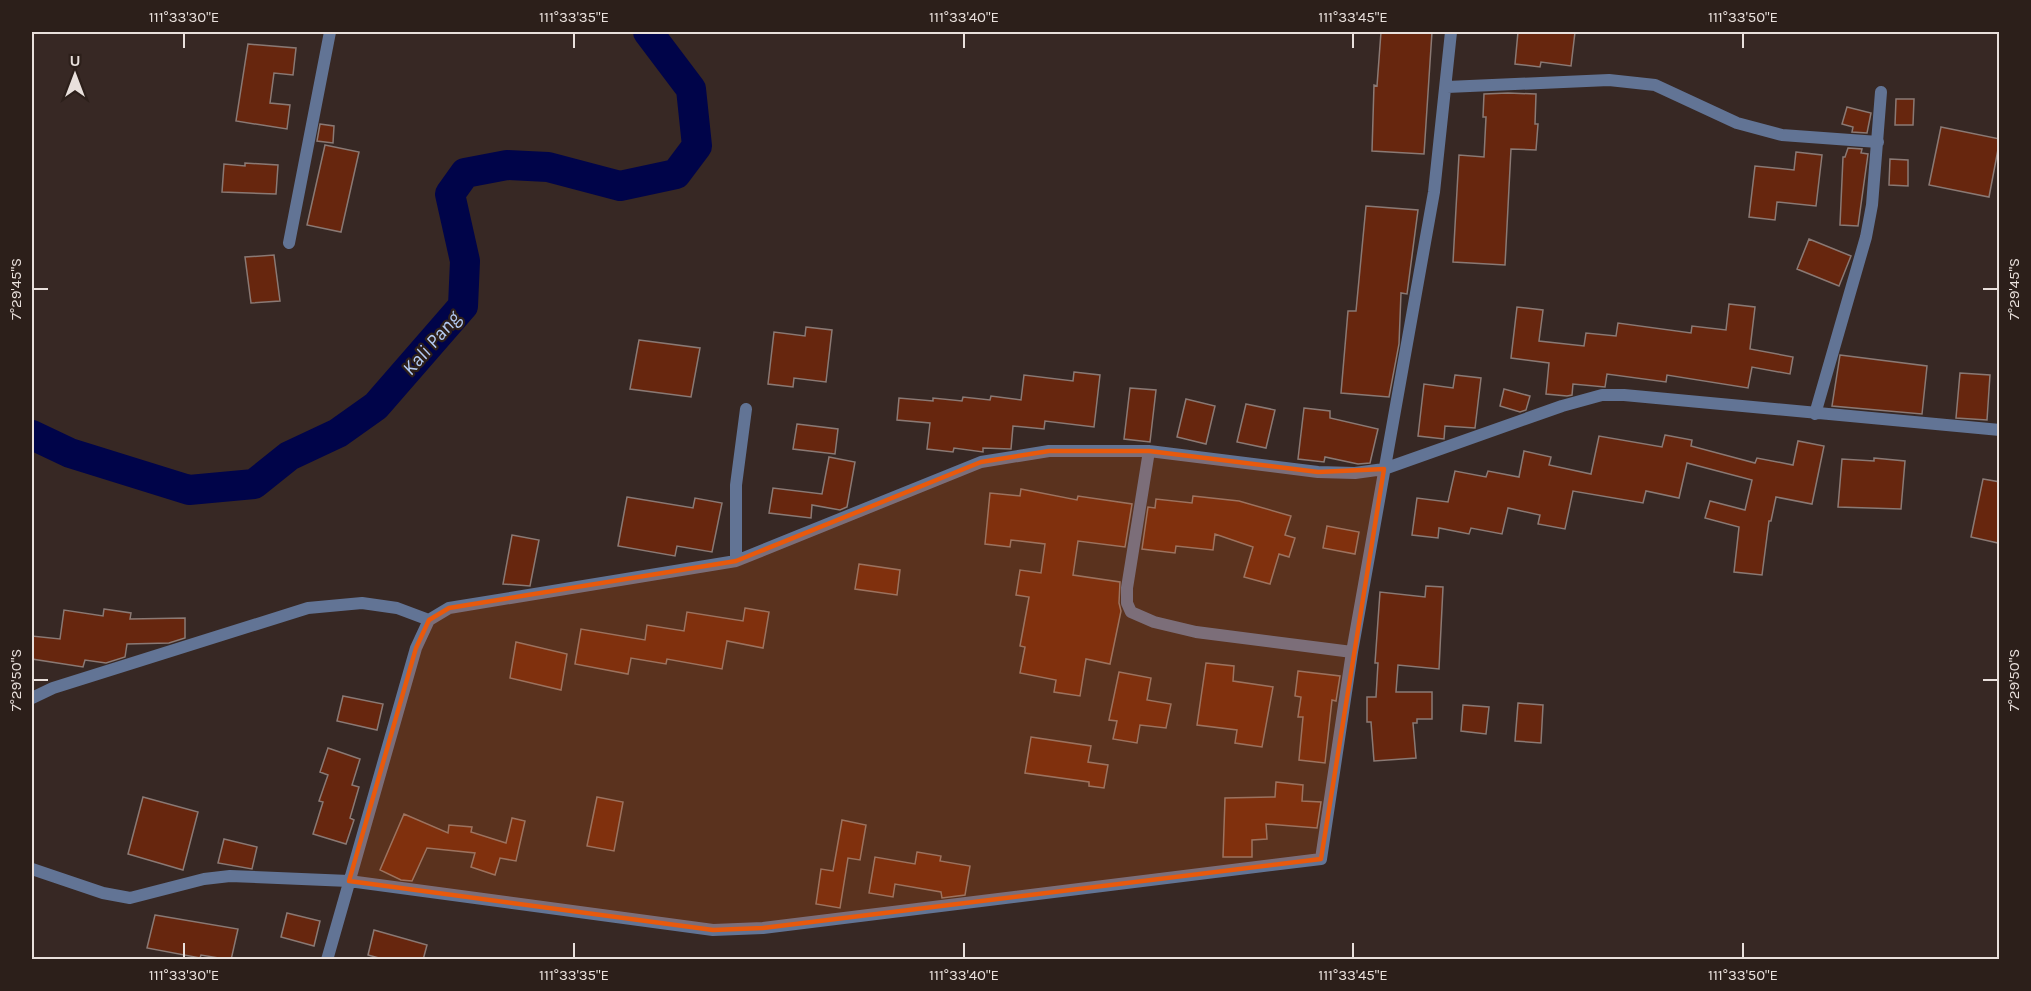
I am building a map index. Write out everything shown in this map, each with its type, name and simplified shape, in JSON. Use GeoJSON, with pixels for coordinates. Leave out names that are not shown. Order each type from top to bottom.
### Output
{"type":"FeatureCollection","features":[{"type":"Feature","properties":{"kind":"street"},"geometry":{"type":"LineString","coordinates":[[289,243],[330,32]]}},
{"type":"Feature","properties":{"kind":"street"},"geometry":{"type":"LineString","coordinates":[[32,869],[103,893],[130,898],[204,879],[230,876],[349,881],[713,930],[762,928],[1321,859],[1352,652],[1434,192],[1447,87],[1451,32]]}},
{"type":"Feature","properties":{"kind":"street"},"geometry":{"type":"LineString","coordinates":[[1447,87],[1609,80],[1655,85],[1737,123],[1782,135],[1878,142]]}},
{"type":"Feature","properties":{"kind":"street"},"geometry":{"type":"LineString","coordinates":[[1815,414],[1866,237],[1872,205],[1881,93]]}},
{"type":"Feature","properties":{"kind":"street"},"geometry":{"type":"LineString","coordinates":[[327,960],[416,648],[429,620],[449,608],[462,604],[661,575],[736,561],[981,462],[1048,451],[1149,451],[1318,472],[1355,473],[1384,469],[1562,406],[1602,395],[1624,395],[2000,430]]}},
{"type":"Feature","properties":{"kind":"street"},"geometry":{"type":"LineString","coordinates":[[736,561],[736,485],[746,410]]}},
{"type":"Feature","properties":{"kind":"street"},"geometry":{"type":"LineString","coordinates":[[1149,451],[1127,588],[1127,603],[1131,612],[1154,622],[1196,632],[1352,652]]}},
{"type":"Feature","properties":{"kind":"street"},"geometry":{"type":"LineString","coordinates":[[32,698],[53,688],[308,608],[362,603],[397,608],[429,620]]}},
{"type":"Feature","properties":{"kind":"highlighted area"},"geometry":{"type":"Polygon","coordinates":[[[1049,451],[1149,451],[1318,472],[1384,469],[1321,859],[763,928],[713,930],[349,881],[416,648],[429,620],[449,608],[736,561],[981,462],[1049,451]]]}},
{"type":"Feature","properties":{"kind":"building"},"geometry":{"type":"Polygon","coordinates":[[[1381,32],[1432,32],[1424,154],[1372,151],[1374,85],[1377,86],[1381,32]]]}},
{"type":"Feature","properties":{"kind":"building"},"geometry":{"type":"Polygon","coordinates":[[[1518,32],[1575,32],[1571,66],[1541,62],[1540,67],[1515,64],[1518,32]]]}},
{"type":"Feature","properties":{"kind":"building"},"geometry":{"type":"Polygon","coordinates":[[[248,44],[296,48],[293,75],[274,73],[270,103],[290,105],[287,129],[236,121],[248,44]]]}},
{"type":"Feature","properties":{"kind":"building"},"geometry":{"type":"Polygon","coordinates":[[[1484,94],[1536,94],[1535,124],[1538,124],[1536,150],[1511,149],[1505,265],[1453,262],[1459,155],[1484,157],[1486,117],[1483,117],[1484,94]]]}},
{"type":"Feature","properties":{"kind":"building"},"geometry":{"type":"Polygon","coordinates":[[[1896,99],[1914,99],[1913,125],[1895,125],[1896,99]]]}},
{"type":"Feature","properties":{"kind":"building"},"geometry":{"type":"Polygon","coordinates":[[[1847,107],[1871,113],[1867,133],[1852,132],[1853,127],[1842,124],[1847,107]]]}},
{"type":"Feature","properties":{"kind":"building"},"geometry":{"type":"Polygon","coordinates":[[[320,124],[334,126],[333,143],[317,141],[320,124]]]}},
{"type":"Feature","properties":{"kind":"building"},"geometry":{"type":"Polygon","coordinates":[[[1941,127],[2000,139],[1989,197],[1929,185],[1941,127]]]}},
{"type":"Feature","properties":{"kind":"building"},"geometry":{"type":"Polygon","coordinates":[[[325,145],[359,152],[341,232],[307,225],[325,145]]]}},
{"type":"Feature","properties":{"kind":"building"},"geometry":{"type":"Polygon","coordinates":[[[1848,148],[1862,149],[1861,153],[1868,154],[1858,226],[1840,225],[1843,157],[1848,148]]]}},
{"type":"Feature","properties":{"kind":"building"},"geometry":{"type":"Polygon","coordinates":[[[1796,152],[1822,155],[1816,206],[1777,202],[1775,220],[1749,217],[1755,166],[1794,170],[1796,152]]]}},
{"type":"Feature","properties":{"kind":"building"},"geometry":{"type":"Polygon","coordinates":[[[1890,159],[1908,160],[1908,186],[1889,185],[1890,159]]]}},
{"type":"Feature","properties":{"kind":"building"},"geometry":{"type":"Polygon","coordinates":[[[245,163],[278,165],[276,194],[222,192],[224,164],[245,166],[245,163]]]}},
{"type":"Feature","properties":{"kind":"building"},"geometry":{"type":"Polygon","coordinates":[[[1366,206],[1418,210],[1407,294],[1401,293],[1399,344],[1389,397],[1341,393],[1348,311],[1356,311],[1366,206]]]}},
{"type":"Feature","properties":{"kind":"building"},"geometry":{"type":"Polygon","coordinates":[[[1809,239],[1851,256],[1839,286],[1797,269],[1809,239]]]}},
{"type":"Feature","properties":{"kind":"building"},"geometry":{"type":"Polygon","coordinates":[[[274,255],[280,301],[251,303],[245,257],[274,255]]]}},
{"type":"Feature","properties":{"kind":"building"},"geometry":{"type":"Polygon","coordinates":[[[1729,304],[1755,307],[1750,349],[1793,357],[1790,374],[1752,367],[1748,388],[1667,375],[1666,382],[1607,374],[1605,387],[1573,384],[1572,395],[1567,396],[1546,394],[1549,363],[1511,358],[1517,307],[1543,310],[1539,341],[1584,346],[1586,333],[1616,336],[1618,323],[1691,333],[1692,326],[1726,330],[1729,304]]]}},
{"type":"Feature","properties":{"kind":"building"},"geometry":{"type":"Polygon","coordinates":[[[806,327],[832,330],[826,382],[794,378],[793,387],[768,384],[774,332],[805,336],[806,327]]]}},
{"type":"Feature","properties":{"kind":"building"},"geometry":{"type":"Polygon","coordinates":[[[639,340],[700,348],[691,397],[630,389],[639,340]]]}},
{"type":"Feature","properties":{"kind":"building"},"geometry":{"type":"Polygon","coordinates":[[[1840,355],[1927,366],[1922,414],[1832,406],[1840,355]]]}},
{"type":"Feature","properties":{"kind":"building"},"geometry":{"type":"Polygon","coordinates":[[[1074,372],[1100,375],[1094,427],[1045,421],[1044,429],[1013,426],[1011,449],[983,448],[983,452],[954,448],[953,452],[927,449],[930,423],[897,420],[899,398],[962,401],[963,397],[990,400],[991,396],[1021,400],[1024,375],[1073,381],[1074,372]]]}},
{"type":"Feature","properties":{"kind":"building"},"geometry":{"type":"Polygon","coordinates":[[[1960,373],[1990,375],[1987,420],[1956,418],[1960,373]]]}},
{"type":"Feature","properties":{"kind":"building"},"geometry":{"type":"Polygon","coordinates":[[[1455,375],[1481,378],[1475,428],[1445,426],[1444,439],[1418,436],[1424,384],[1453,388],[1455,375]]]}},
{"type":"Feature","properties":{"kind":"building"},"geometry":{"type":"Polygon","coordinates":[[[1130,388],[1156,390],[1150,442],[1124,439],[1130,388]]]}},
{"type":"Feature","properties":{"kind":"building"},"geometry":{"type":"Polygon","coordinates":[[[1504,389],[1530,396],[1526,410],[1520,412],[1500,406],[1504,389]]]}},
{"type":"Feature","properties":{"kind":"building"},"geometry":{"type":"Polygon","coordinates":[[[1186,399],[1215,406],[1206,444],[1177,437],[1186,399]]]}},
{"type":"Feature","properties":{"kind":"building"},"geometry":{"type":"Polygon","coordinates":[[[1246,404],[1275,410],[1266,448],[1237,442],[1246,404]]]}},
{"type":"Feature","properties":{"kind":"building"},"geometry":{"type":"Polygon","coordinates":[[[1304,408],[1330,411],[1330,418],[1378,429],[1370,463],[1358,464],[1325,457],[1324,462],[1298,459],[1304,408]]]}},
{"type":"Feature","properties":{"kind":"building"},"geometry":{"type":"Polygon","coordinates":[[[797,424],[838,429],[835,454],[793,449],[797,424]]]}},
{"type":"Feature","properties":{"kind":"building"},"geometry":{"type":"Polygon","coordinates":[[[1665,435],[1692,440],[1691,446],[1755,463],[1757,458],[1793,465],[1798,441],[1824,446],[1812,504],[1776,497],[1771,521],[1769,521],[1762,575],[1734,572],[1739,527],[1705,518],[1710,501],[1745,510],[1752,480],[1687,463],[1679,498],[1646,491],[1643,503],[1573,491],[1565,529],[1538,524],[1540,515],[1508,508],[1502,534],[1471,528],[1469,534],[1439,528],[1438,538],[1412,535],[1417,498],[1448,502],[1455,471],[1486,477],[1488,471],[1519,477],[1524,451],[1551,457],[1549,465],[1591,474],[1599,436],[1662,447],[1665,435]]]}},
{"type":"Feature","properties":{"kind":"building"},"geometry":{"type":"Polygon","coordinates":[[[829,457],[855,462],[847,507],[840,510],[812,505],[811,518],[769,513],[773,488],[822,494],[829,457]]]}},
{"type":"Feature","properties":{"kind":"building"},"geometry":{"type":"Polygon","coordinates":[[[1874,458],[1905,461],[1901,509],[1838,507],[1842,459],[1874,461],[1874,458]]]}},
{"type":"Feature","properties":{"kind":"building"},"geometry":{"type":"Polygon","coordinates":[[[1983,479],[2000,482],[1998,543],[1971,537],[1983,479]]]}},
{"type":"Feature","properties":{"kind":"building"},"geometry":{"type":"Polygon","coordinates":[[[1021,489],[1077,500],[1078,496],[1132,504],[1125,547],[1078,541],[1073,575],[1120,582],[1121,611],[1110,664],[1086,659],[1080,696],[1054,692],[1056,680],[1020,673],[1025,647],[1020,646],[1029,597],[1016,595],[1020,570],[1041,573],[1045,544],[1011,540],[1010,547],[985,544],[990,493],[1020,496],[1021,489]]]}},
{"type":"Feature","properties":{"kind":"building"},"geometry":{"type":"Polygon","coordinates":[[[1193,496],[1239,501],[1291,516],[1285,535],[1295,538],[1289,557],[1279,554],[1270,584],[1244,577],[1253,547],[1215,534],[1213,550],[1176,546],[1175,553],[1142,549],[1148,507],[1155,508],[1156,499],[1192,503],[1193,496]]]}},
{"type":"Feature","properties":{"kind":"building"},"geometry":{"type":"Polygon","coordinates":[[[627,497],[693,508],[695,498],[722,503],[712,552],[677,546],[675,556],[618,546],[627,497]]]}},
{"type":"Feature","properties":{"kind":"building"},"geometry":{"type":"Polygon","coordinates":[[[1327,526],[1359,532],[1355,554],[1323,548],[1327,526]]]}},
{"type":"Feature","properties":{"kind":"building"},"geometry":{"type":"Polygon","coordinates":[[[512,535],[539,540],[530,586],[503,584],[512,535]]]}},
{"type":"Feature","properties":{"kind":"building"},"geometry":{"type":"Polygon","coordinates":[[[859,564],[900,570],[897,595],[855,589],[859,564]]]}},
{"type":"Feature","properties":{"kind":"building"},"geometry":{"type":"Polygon","coordinates":[[[1426,586],[1443,587],[1439,669],[1398,665],[1396,692],[1432,692],[1432,719],[1417,719],[1417,723],[1413,723],[1416,758],[1374,761],[1371,722],[1367,722],[1367,697],[1376,697],[1378,663],[1375,663],[1380,592],[1425,597],[1426,586]]]}},
{"type":"Feature","properties":{"kind":"building"},"geometry":{"type":"Polygon","coordinates":[[[745,608],[769,612],[763,648],[727,641],[722,669],[667,659],[666,664],[631,658],[628,674],[575,664],[581,629],[645,640],[647,625],[684,631],[687,612],[743,621],[745,608]]]}},
{"type":"Feature","properties":{"kind":"building"},"geometry":{"type":"Polygon","coordinates":[[[104,609],[131,613],[130,619],[185,618],[185,638],[169,643],[127,644],[125,657],[106,663],[85,660],[83,667],[32,659],[32,636],[60,639],[64,610],[103,616],[104,609]]]}},
{"type":"Feature","properties":{"kind":"building"},"geometry":{"type":"Polygon","coordinates":[[[516,642],[567,654],[561,690],[510,678],[516,642]]]}},
{"type":"Feature","properties":{"kind":"building"},"geometry":{"type":"Polygon","coordinates":[[[1206,663],[1234,666],[1233,681],[1273,687],[1262,747],[1235,743],[1237,730],[1197,725],[1206,663]]]}},
{"type":"Feature","properties":{"kind":"building"},"geometry":{"type":"Polygon","coordinates":[[[1298,671],[1340,676],[1336,701],[1332,700],[1325,763],[1299,760],[1303,717],[1298,717],[1301,697],[1295,696],[1298,671]]]}},
{"type":"Feature","properties":{"kind":"building"},"geometry":{"type":"Polygon","coordinates":[[[1119,672],[1151,678],[1147,700],[1171,704],[1166,728],[1140,725],[1137,743],[1113,739],[1117,721],[1109,720],[1119,672]]]}},
{"type":"Feature","properties":{"kind":"building"},"geometry":{"type":"Polygon","coordinates":[[[343,696],[383,704],[377,730],[337,721],[343,696]]]}},
{"type":"Feature","properties":{"kind":"building"},"geometry":{"type":"Polygon","coordinates":[[[1518,703],[1543,705],[1541,743],[1515,741],[1518,703]]]}},
{"type":"Feature","properties":{"kind":"building"},"geometry":{"type":"Polygon","coordinates":[[[1463,705],[1489,707],[1486,734],[1461,731],[1463,705]]]}},
{"type":"Feature","properties":{"kind":"building"},"geometry":{"type":"Polygon","coordinates":[[[1031,737],[1091,746],[1088,762],[1108,765],[1104,788],[1089,786],[1089,782],[1025,773],[1031,737]]]}},
{"type":"Feature","properties":{"kind":"building"},"geometry":{"type":"Polygon","coordinates":[[[328,748],[360,759],[352,785],[359,787],[350,818],[354,820],[346,844],[313,834],[323,802],[319,801],[328,775],[320,772],[328,748]]]}},
{"type":"Feature","properties":{"kind":"building"},"geometry":{"type":"Polygon","coordinates":[[[1276,782],[1303,785],[1302,801],[1321,802],[1317,828],[1266,824],[1267,839],[1252,840],[1252,857],[1223,857],[1225,798],[1275,797],[1276,782]]]}},
{"type":"Feature","properties":{"kind":"building"},"geometry":{"type":"Polygon","coordinates":[[[143,797],[198,812],[183,870],[128,854],[143,797]]]}},
{"type":"Feature","properties":{"kind":"building"},"geometry":{"type":"Polygon","coordinates":[[[597,797],[623,802],[614,851],[587,846],[597,797]]]}},
{"type":"Feature","properties":{"kind":"building"},"geometry":{"type":"Polygon","coordinates":[[[404,814],[448,833],[449,825],[472,827],[471,832],[506,843],[512,818],[525,821],[516,861],[500,858],[495,875],[471,867],[475,853],[427,848],[412,881],[401,880],[380,870],[404,814]]]}},
{"type":"Feature","properties":{"kind":"building"},"geometry":{"type":"Polygon","coordinates":[[[842,820],[866,825],[860,860],[848,858],[840,908],[816,904],[821,869],[833,871],[842,820]]]}},
{"type":"Feature","properties":{"kind":"building"},"geometry":{"type":"Polygon","coordinates":[[[224,839],[257,847],[252,869],[218,863],[224,839]]]}},
{"type":"Feature","properties":{"kind":"building"},"geometry":{"type":"Polygon","coordinates":[[[917,852],[941,856],[940,861],[970,866],[965,895],[942,898],[941,892],[895,884],[893,897],[869,893],[875,857],[915,864],[917,852]]]}},
{"type":"Feature","properties":{"kind":"building"},"geometry":{"type":"Polygon","coordinates":[[[287,913],[320,921],[314,946],[281,937],[287,913]]]}},
{"type":"Feature","properties":{"kind":"building"},"geometry":{"type":"Polygon","coordinates":[[[155,915],[238,929],[231,960],[201,955],[200,958],[147,948],[155,915]]]}},
{"type":"Feature","properties":{"kind":"building"},"geometry":{"type":"Polygon","coordinates":[[[374,930],[427,945],[423,960],[386,960],[368,955],[374,930]]]}},
{"type":"Feature","properties":{"kind":"waterway","name":"Kali Pang"},"geometry":{"type":"LineString","coordinates":[[32,435],[70,453],[189,490],[254,484],[289,456],[338,433],[376,406],[463,306],[465,261],[450,194],[465,173],[507,165],[548,167],[620,186],[676,174],[697,146],[691,89],[648,32]]}}]}
